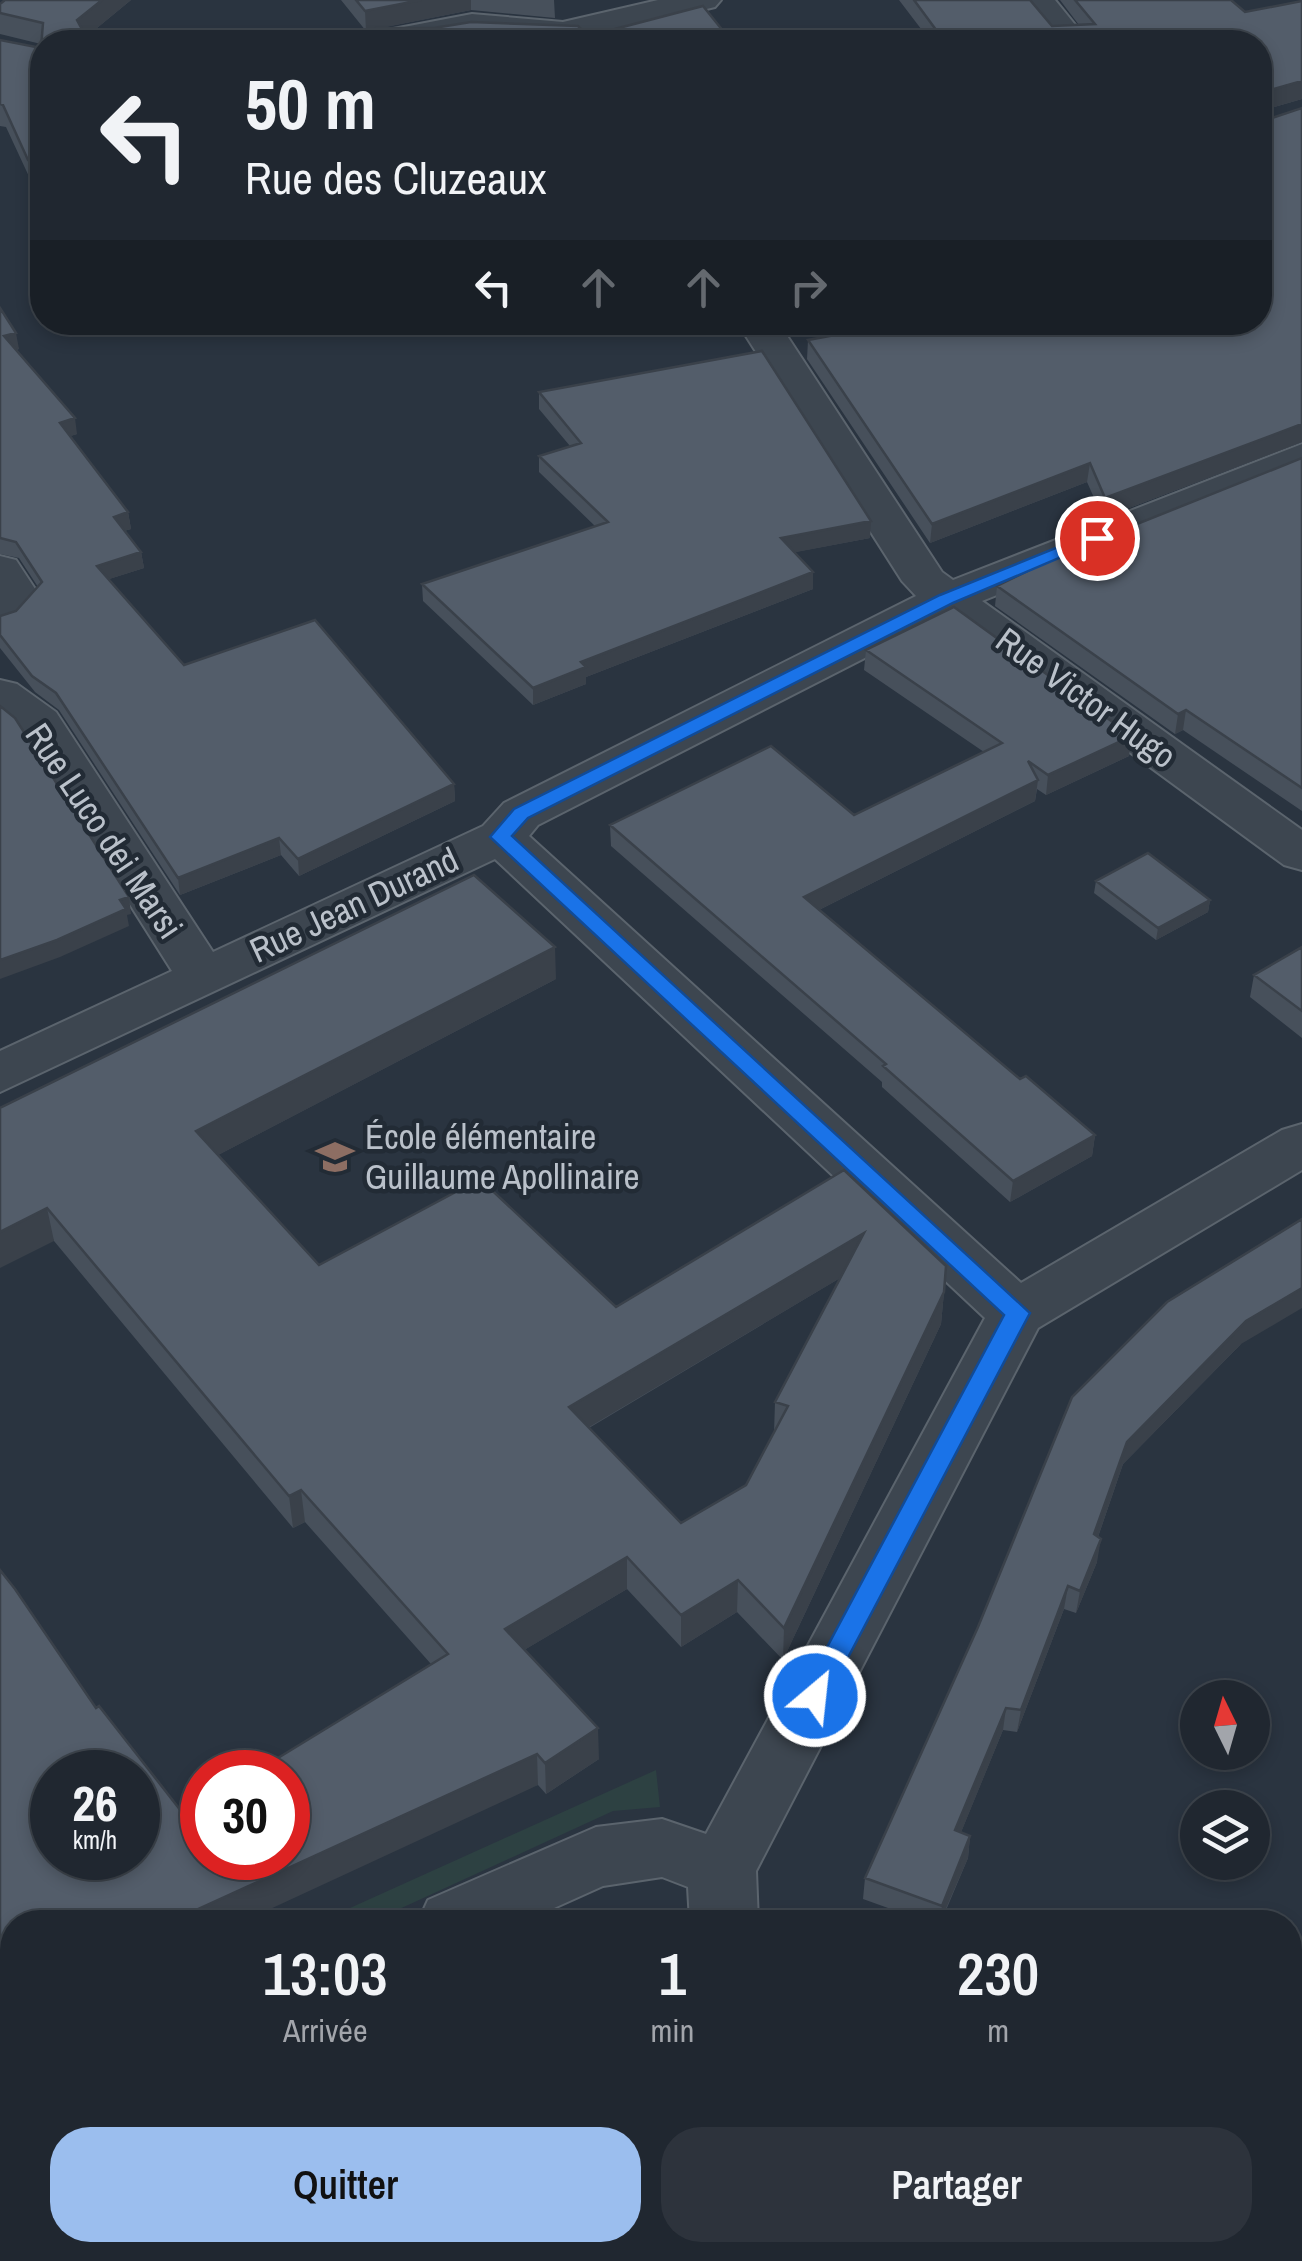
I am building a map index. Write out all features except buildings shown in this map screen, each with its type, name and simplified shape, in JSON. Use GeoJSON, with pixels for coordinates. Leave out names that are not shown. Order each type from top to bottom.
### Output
{"type":"FeatureCollection","features":[{"type":"Feature","properties":{"kind":"street"},"geometry":{"type":"LineString","coordinates":[[595,30],[703,0]]}},
{"type":"Feature","properties":{"kind":"street"},"geometry":{"type":"LineString","coordinates":[[1036,0],[1062,30]]}},
{"type":"Feature","properties":{"kind":"street"},"geometry":{"type":"LineString","coordinates":[[449,30],[472,26],[503,30]]}},
{"type":"Feature","properties":{"kind":"street","name":"Rue Victor Hugo"},"geometry":{"type":"LineString","coordinates":[[765,335],[925,581],[1302,854]]}},
{"type":"Feature","properties":{"kind":"street","name":"Rue Jean Durand"},"geometry":{"type":"LineString","coordinates":[[0,1073],[500,837],[521,814],[946,599],[1302,457]]}},
{"type":"Feature","properties":{"kind":"street"},"geometry":{"type":"LineString","coordinates":[[0,570],[18,598],[0,614]]}},
{"type":"Feature","properties":{"kind":"street","name":"Rue Luco dei Marsi"},"geometry":{"type":"LineString","coordinates":[[0,694],[39,722],[170,934],[203,975]]}},
{"type":"Feature","properties":{"kind":"street"},"geometry":{"type":"LineString","coordinates":[[500,837],[1018,1313]]}},
{"type":"Feature","properties":{"kind":"street"},"geometry":{"type":"LineString","coordinates":[[479,1910],[596,1857],[662,1848],[723,1896],[1018,1313],[1302,1144]]}},
{"type":"Feature","properties":{"kind":"green space"},"geometry":{"type":"Polygon","coordinates":[[[656,1770],[660,1807],[613,1811],[397,1910],[346,1910],[656,1770]]]}},
{"type":"Feature","properties":{"kind":"place","name":"École élémentaire Guillaume Apollinaire"},"geometry":{"type":"Point","coordinates":[335,1157]}},
{"type":"Feature","properties":{"kind":"route"},"geometry":{"type":"LineString","coordinates":[[815,1696],[1018,1313],[500,837],[521,814],[946,599],[1097,538]]}}]}
